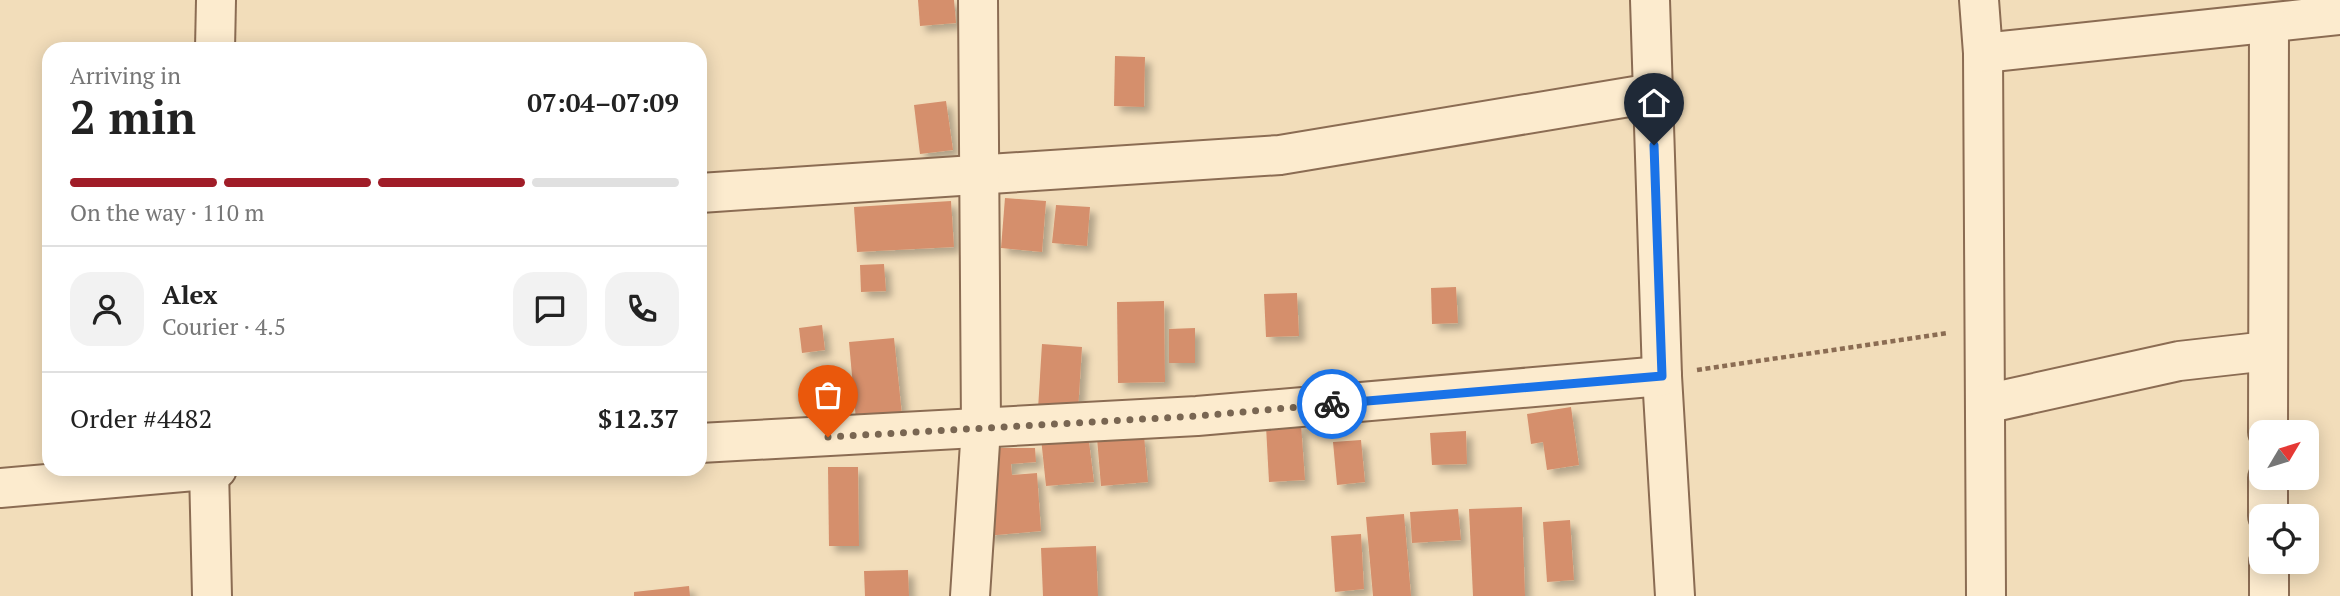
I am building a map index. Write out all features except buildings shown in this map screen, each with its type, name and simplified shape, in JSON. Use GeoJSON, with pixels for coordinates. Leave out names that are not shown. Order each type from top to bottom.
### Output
{"type":"FeatureCollection","features":[{"type":"Feature","properties":{"kind":"street"},"geometry":{"type":"LineString","coordinates":[[215,42],[216,0]]}},
{"type":"Feature","properties":{"kind":"street"},"geometry":{"type":"LineString","coordinates":[[970,596],[981,428],[978,0]]}},
{"type":"Feature","properties":{"kind":"street"},"geometry":{"type":"LineString","coordinates":[[1650,0],[1662,376],[1675,596]]}},
{"type":"Feature","properties":{"kind":"street"},"geometry":{"type":"LineString","coordinates":[[1979,0],[1983,53],[1986,596]]}},
{"type":"Feature","properties":{"kind":"street"},"geometry":{"type":"LineString","coordinates":[[1983,53],[2340,15]]}},
{"type":"Feature","properties":{"kind":"street"},"geometry":{"type":"LineString","coordinates":[[2268,420],[2269,24]]}},
{"type":"Feature","properties":{"kind":"street"},"geometry":{"type":"LineString","coordinates":[[707,192],[1280,155],[1653,93]]}},
{"type":"Feature","properties":{"kind":"street"},"geometry":{"type":"LineString","coordinates":[[1984,404],[2179,361],[2268,351]]}},
{"type":"Feature","properties":{"kind":"street"},"geometry":{"type":"LineString","coordinates":[[707,443],[1197,416],[1662,376]]}},
{"type":"Feature","properties":{"kind":"street"},"geometry":{"type":"LineString","coordinates":[[0,488],[132,476]]}},
{"type":"Feature","properties":{"kind":"street"},"geometry":{"type":"LineString","coordinates":[[209,476],[212,596]]}},
{"type":"Feature","properties":{"kind":"street"},"geometry":{"type":"LineString","coordinates":[[2269,574],[2269,596]]}},
{"type":"Feature","properties":{"kind":"path"},"geometry":{"type":"LineString","coordinates":[[1662,376],[1984,328]]}},
{"type":"Feature","properties":{"kind":"way so far"},"geometry":{"type":"LineString","coordinates":[[828,437],[1197,416],[1332,404]]}},
{"type":"Feature","properties":{"kind":"route"},"geometry":{"type":"LineString","coordinates":[[1332,404],[1662,376],[1654,145]]}}]}
